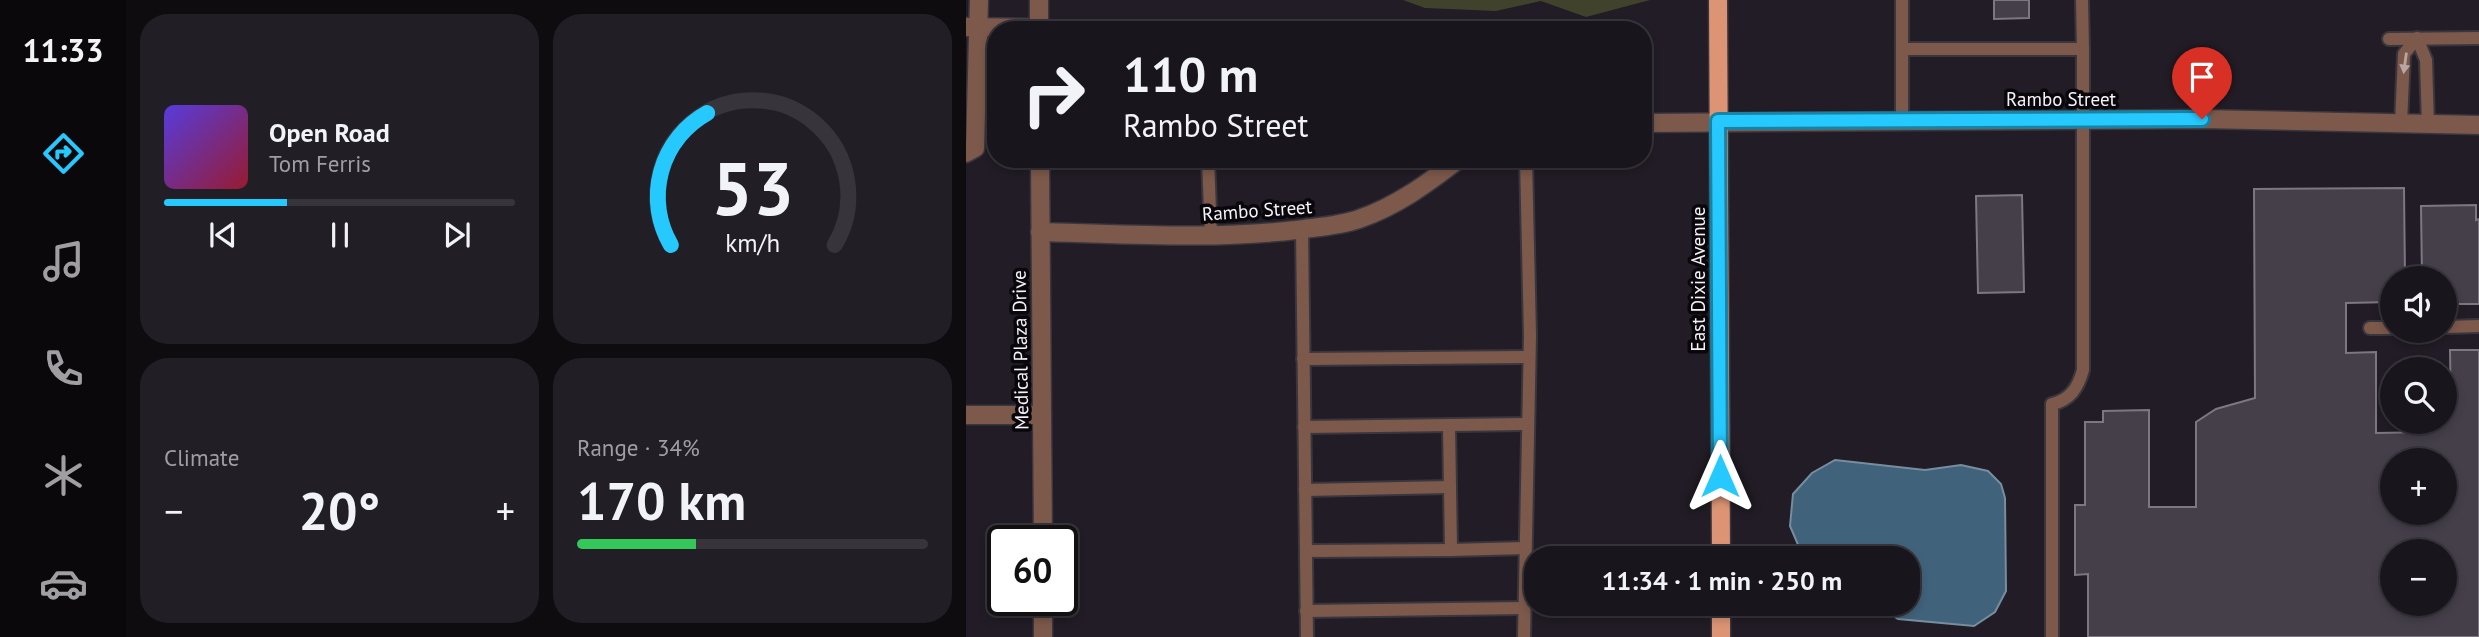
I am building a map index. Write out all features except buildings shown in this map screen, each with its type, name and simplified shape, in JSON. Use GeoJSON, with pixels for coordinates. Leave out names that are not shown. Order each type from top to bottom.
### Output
{"type":"FeatureCollection","features":[{"type":"Feature","properties":{"kind":"main road","name":"East Dixie Avenue"},"geometry":{"type":"LineString","coordinates":[[1718,0],[1721,546]]}},
{"type":"Feature","properties":{"kind":"main road"},"geometry":{"type":"LineString","coordinates":[[1721,616],[1721,637]]}},
{"type":"Feature","properties":{"kind":"street"},"geometry":{"type":"LineString","coordinates":[[966,153],[975,148],[972,27],[979,0]]}},
{"type":"Feature","properties":{"kind":"street"},"geometry":{"type":"LineString","coordinates":[[1039,0],[1039,21]]}},
{"type":"Feature","properties":{"kind":"street","name":"Rambo Street"},"geometry":{"type":"LineString","coordinates":[[1652,123],[2202,119],[2479,125]]}},
{"type":"Feature","properties":{"kind":"street","name":"Medical Plaza Drive"},"geometry":{"type":"LineString","coordinates":[[1040,168],[1043,525]]}},
{"type":"Feature","properties":{"kind":"street","name":"Rambo Street"},"geometry":{"type":"LineString","coordinates":[[1040,232],[1211,236],[1260,234],[1339,224],[1388,207],[1420,189],[1447,168]]}},
{"type":"Feature","properties":{"kind":"street"},"geometry":{"type":"LineString","coordinates":[[966,415],[1042,415]]}},
{"type":"Feature","properties":{"kind":"street"},"geometry":{"type":"LineString","coordinates":[[1043,616],[1043,637]]}},
{"type":"Feature","properties":{"kind":"lane"},"geometry":{"type":"LineString","coordinates":[[1902,0],[1902,120]]}},
{"type":"Feature","properties":{"kind":"lane"},"geometry":{"type":"LineString","coordinates":[[2052,637],[2052,404],[2062,401],[2075,390],[2083,370],[2082,0]]}},
{"type":"Feature","properties":{"kind":"lane"},"geometry":{"type":"LineString","coordinates":[[2389,38],[2479,38]]}},
{"type":"Feature","properties":{"kind":"lane"},"geometry":{"type":"LineString","coordinates":[[2401,124],[2404,54],[2417,38]]}},
{"type":"Feature","properties":{"kind":"lane"},"geometry":{"type":"LineString","coordinates":[[2417,38],[2426,60],[2428,125]]}},
{"type":"Feature","properties":{"kind":"lane"},"geometry":{"type":"LineString","coordinates":[[1902,49],[2083,50]]}},
{"type":"Feature","properties":{"kind":"lane"},"geometry":{"type":"LineString","coordinates":[[1208,168],[1211,236]]}},
{"type":"Feature","properties":{"kind":"lane"},"geometry":{"type":"LineString","coordinates":[[1525,546],[1530,357],[1526,168]]}},
{"type":"Feature","properties":{"kind":"lane"},"geometry":{"type":"LineString","coordinates":[[1302,229],[1307,637]]}},
{"type":"Feature","properties":{"kind":"lane"},"geometry":{"type":"LineString","coordinates":[[2457,327],[2479,326]]}},
{"type":"Feature","properties":{"kind":"lane"},"geometry":{"type":"LineString","coordinates":[[2370,328],[2380,328]]}},
{"type":"Feature","properties":{"kind":"lane"},"geometry":{"type":"LineString","coordinates":[[1303,359],[1530,357]]}},
{"type":"Feature","properties":{"kind":"lane"},"geometry":{"type":"LineString","coordinates":[[1304,427],[1528,424]]}},
{"type":"Feature","properties":{"kind":"lane"},"geometry":{"type":"LineString","coordinates":[[1449,425],[1451,551]]}},
{"type":"Feature","properties":{"kind":"lane"},"geometry":{"type":"LineString","coordinates":[[1305,490],[1450,487]]}},
{"type":"Feature","properties":{"kind":"lane"},"geometry":{"type":"LineString","coordinates":[[1306,551],[1524,548]]}},
{"type":"Feature","properties":{"kind":"lane"},"geometry":{"type":"LineString","coordinates":[[1306,611],[1524,608]]}},
{"type":"Feature","properties":{"kind":"lane"},"geometry":{"type":"LineString","coordinates":[[1524,616],[1524,637]]}},
{"type":"Feature","properties":{"kind":"green space"},"geometry":{"type":"Polygon","coordinates":[[[1403,0],[1650,0],[1586,17],[1541,1],[1496,11],[1425,8],[1403,0]]]}},
{"type":"Feature","properties":{"kind":"water"},"geometry":{"type":"Polygon","coordinates":[[[1835,460],[1925,470],[1961,465],[1988,471],[2001,484],[2005,498],[2006,591],[1995,612],[1974,626],[1898,619],[1894,616],[1920,616],[1920,546],[1799,546],[1790,526],[1793,494],[1812,473],[1835,460]]]}},
{"type":"Feature","properties":{"kind":"route"},"geometry":{"type":"LineString","coordinates":[[1720,476],[1718,121],[2202,119]]}}]}
